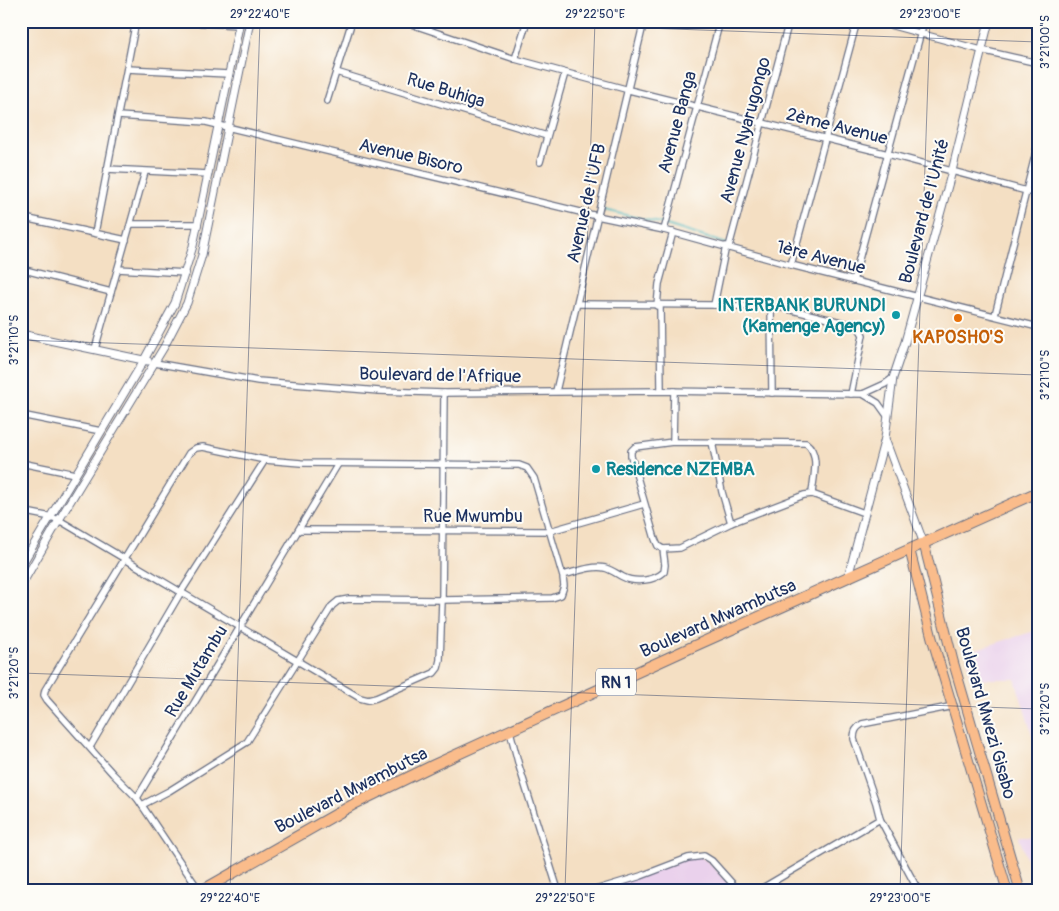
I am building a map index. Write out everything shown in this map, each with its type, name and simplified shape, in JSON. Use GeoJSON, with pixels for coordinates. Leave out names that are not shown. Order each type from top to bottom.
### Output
{"type":"FeatureCollection","features":[{"type":"Feature","properties":{"kind":"highway","name":"Boulevard Mwambutsa"},"geometry":{"type":"LineString","coordinates":[[201,890],[356,803],[434,765],[1038,492]]}},
{"type":"Feature","properties":{"kind":"main road","name":"Boulevard Mwezi Gisabo"},"geometry":{"type":"LineString","coordinates":[[924,544],[954,661],[1020,890]]}},
{"type":"Feature","properties":{"kind":"main road","name":"Boulevard Mwezi Gisabo"},"geometry":{"type":"LineString","coordinates":[[910,550],[932,638],[954,706],[1007,890]]}},
{"type":"Feature","properties":{"kind":"main road"},"geometry":{"type":"LineString","coordinates":[[992,840],[1004,836]]}},
{"type":"Feature","properties":{"kind":"street"},"geometry":{"type":"LineString","coordinates":[[94,233],[136,21]]}},
{"type":"Feature","properties":{"kind":"street"},"geometry":{"type":"LineString","coordinates":[[22,565],[144,360],[176,303],[186,273],[198,224],[239,23],[169,21]]}},
{"type":"Feature","properties":{"kind":"street"},"geometry":{"type":"LineString","coordinates":[[21,586],[155,363],[177,324],[195,281],[250,21]]}},
{"type":"Feature","properties":{"kind":"street"},"geometry":{"type":"LineString","coordinates":[[326,101],[352,21]]}},
{"type":"Feature","properties":{"kind":"street","name":"2ème Avenue"},"geometry":{"type":"LineString","coordinates":[[402,21],[515,58],[629,90],[888,154],[1038,194]]}},
{"type":"Feature","properties":{"kind":"street"},"geometry":{"type":"LineString","coordinates":[[515,58],[527,21]]}},
{"type":"Feature","properties":{"kind":"street","name":"Avenue de l'UFB"},"geometry":{"type":"LineString","coordinates":[[556,391],[644,21]]}},
{"type":"Feature","properties":{"kind":"street","name":"Avenue Banga"},"geometry":{"type":"LineString","coordinates":[[664,230],[720,21]]}},
{"type":"Feature","properties":{"kind":"street","name":"Avenue Nyarugongo"},"geometry":{"type":"LineString","coordinates":[[714,305],[789,21]]}},
{"type":"Feature","properties":{"kind":"street"},"geometry":{"type":"LineString","coordinates":[[791,265],[857,21]]}},
{"type":"Feature","properties":{"kind":"street"},"geometry":{"type":"LineString","coordinates":[[875,21],[1038,63]]}},
{"type":"Feature","properties":{"kind":"street"},"geometry":{"type":"LineString","coordinates":[[853,281],[924,21]]}},
{"type":"Feature","properties":{"kind":"street","name":"Boulevard de l'Unité"},"geometry":{"type":"LineString","coordinates":[[848,577],[885,438],[893,378],[905,342],[952,171],[990,21]]}},
{"type":"Feature","properties":{"kind":"street"},"geometry":{"type":"LineString","coordinates":[[127,69],[228,74]]}},
{"type":"Feature","properties":{"kind":"street","name":"Rue Buhiga"},"geometry":{"type":"LineString","coordinates":[[336,72],[547,136]]}},
{"type":"Feature","properties":{"kind":"street"},"geometry":{"type":"LineString","coordinates":[[540,162],[565,72]]}},
{"type":"Feature","properties":{"kind":"street","name":"Avenue Bisoro"},"geometry":{"type":"LineString","coordinates":[[118,116],[190,120],[217,125],[597,216]]}},
{"type":"Feature","properties":{"kind":"street"},"geometry":{"type":"LineString","coordinates":[[995,315],[1038,144]]}},
{"type":"Feature","properties":{"kind":"street"},"geometry":{"type":"LineString","coordinates":[[107,169],[208,174]]}},
{"type":"Feature","properties":{"kind":"street"},"geometry":{"type":"LineString","coordinates":[[95,349],[145,172]]}},
{"type":"Feature","properties":{"kind":"street","name":"1ère Avenue"},"geometry":{"type":"LineString","coordinates":[[597,216],[673,232],[791,265],[917,295],[1038,327]]}},
{"type":"Feature","properties":{"kind":"street"},"geometry":{"type":"LineString","coordinates":[[21,219],[126,240]]}},
{"type":"Feature","properties":{"kind":"street"},"geometry":{"type":"LineString","coordinates":[[130,224],[198,224]]}},
{"type":"Feature","properties":{"kind":"street"},"geometry":{"type":"LineString","coordinates":[[661,391],[659,284],[673,232]]}},
{"type":"Feature","properties":{"kind":"street"},"geometry":{"type":"LineString","coordinates":[[21,269],[111,292]]}},
{"type":"Feature","properties":{"kind":"street"},"geometry":{"type":"LineString","coordinates":[[118,270],[186,273]]}},
{"type":"Feature","properties":{"kind":"street"},"geometry":{"type":"LineString","coordinates":[[577,304],[771,307],[795,310],[859,328],[863,335],[851,394]]}},
{"type":"Feature","properties":{"kind":"street"},"geometry":{"type":"LineString","coordinates":[[771,307],[772,393]]}},
{"type":"Feature","properties":{"kind":"street","name":"Boulevard de l'Afrique"},"geometry":{"type":"LineString","coordinates":[[21,334],[155,363],[286,384],[379,391],[444,393],[674,391],[863,394],[885,384],[893,378]]}},
{"type":"Feature","properties":{"kind":"street"},"geometry":{"type":"LineString","coordinates":[[673,442],[674,391]]}},
{"type":"Feature","properties":{"kind":"street"},"geometry":{"type":"LineString","coordinates":[[21,511],[59,520],[360,698],[368,700],[434,673],[438,668],[440,660],[444,393]]}},
{"type":"Feature","properties":{"kind":"street"},"geometry":{"type":"LineString","coordinates":[[863,394],[878,403],[888,417]]}},
{"type":"Feature","properties":{"kind":"street"},"geometry":{"type":"LineString","coordinates":[[21,414],[101,431]]}},
{"type":"Feature","properties":{"kind":"street","name":"Boulevard de l'Unité"},"geometry":{"type":"LineString","coordinates":[[885,438],[924,544]]}},
{"type":"Feature","properties":{"kind":"street"},"geometry":{"type":"LineString","coordinates":[[563,575],[596,568],[606,568],[628,579],[648,580],[657,578],[664,572],[663,550],[658,546],[631,456],[635,447],[673,442],[806,443],[810,447],[815,462],[812,494]]}},
{"type":"Feature","properties":{"kind":"street"},"geometry":{"type":"LineString","coordinates":[[712,442],[722,492],[731,523]]}},
{"type":"Feature","properties":{"kind":"street"},"geometry":{"type":"LineString","coordinates":[[142,805],[247,742],[332,606],[338,601],[349,599],[552,598],[561,596],[564,586],[563,575],[534,478],[527,468],[519,465],[338,464],[265,460],[204,447],[196,448],[189,453],[124,558],[45,690],[44,695],[113,774],[137,798],[201,890]]}},
{"type":"Feature","properties":{"kind":"street"},"geometry":{"type":"LineString","coordinates":[[90,747],[181,592],[265,460]]}},
{"type":"Feature","properties":{"kind":"street"},"geometry":{"type":"LineString","coordinates":[[21,463],[75,474]]}},
{"type":"Feature","properties":{"kind":"street","name":"Rue Mutambu"},"geometry":{"type":"LineString","coordinates":[[137,798],[338,464]]}},
{"type":"Feature","properties":{"kind":"street"},"geometry":{"type":"LineString","coordinates":[[663,550],[680,548],[731,523],[798,496],[812,494],[864,513]]}},
{"type":"Feature","properties":{"kind":"street","name":"Rue Mwumbu"},"geometry":{"type":"LineString","coordinates":[[299,530],[550,532],[644,504]]}},
{"type":"Feature","properties":{"kind":"street"},"geometry":{"type":"LineString","coordinates":[[918,890],[880,819],[854,739],[854,733],[857,727],[862,724],[954,706]]}},
{"type":"Feature","properties":{"kind":"street"},"geometry":{"type":"LineString","coordinates":[[510,730],[518,766],[558,890]]}},
{"type":"Feature","properties":{"kind":"street"},"geometry":{"type":"LineString","coordinates":[[760,890],[880,819]]}},
{"type":"Feature","properties":{"kind":"street"},"geometry":{"type":"LineString","coordinates":[[595,890],[688,858],[704,856],[712,861],[738,890]]}},
{"type":"Feature","properties":{"kind":"shaded area"},"geometry":{"type":"Polygon","coordinates":[[[1038,630],[1038,754],[1015,679],[970,679],[967,652],[1038,630]]]}},
{"type":"Feature","properties":{"kind":"shaded area"},"geometry":{"type":"Polygon","coordinates":[[[1019,837],[1038,837],[1038,890],[1037,890],[1019,837]]]}},
{"type":"Feature","properties":{"kind":"shaded area"},"geometry":{"type":"Polygon","coordinates":[[[698,855],[711,864],[734,890],[590,890],[669,864],[668,862],[698,855]]]}},
{"type":"Feature","properties":{"kind":"waterway"},"geometry":{"type":"LineString","coordinates":[[604,210],[660,223],[727,244]]}},
{"type":"Feature","properties":{"kind":"place","name":"INTERBANK BURUNDI (Kamenge Agency)"},"geometry":{"type":"Point","coordinates":[896,315]}},
{"type":"Feature","properties":{"kind":"place","name":"KAPOSHO'S"},"geometry":{"type":"Point","coordinates":[958,318]}},
{"type":"Feature","properties":{"kind":"place","name":"Residence NZEMBA"},"geometry":{"type":"Point","coordinates":[596,469]}}]}
